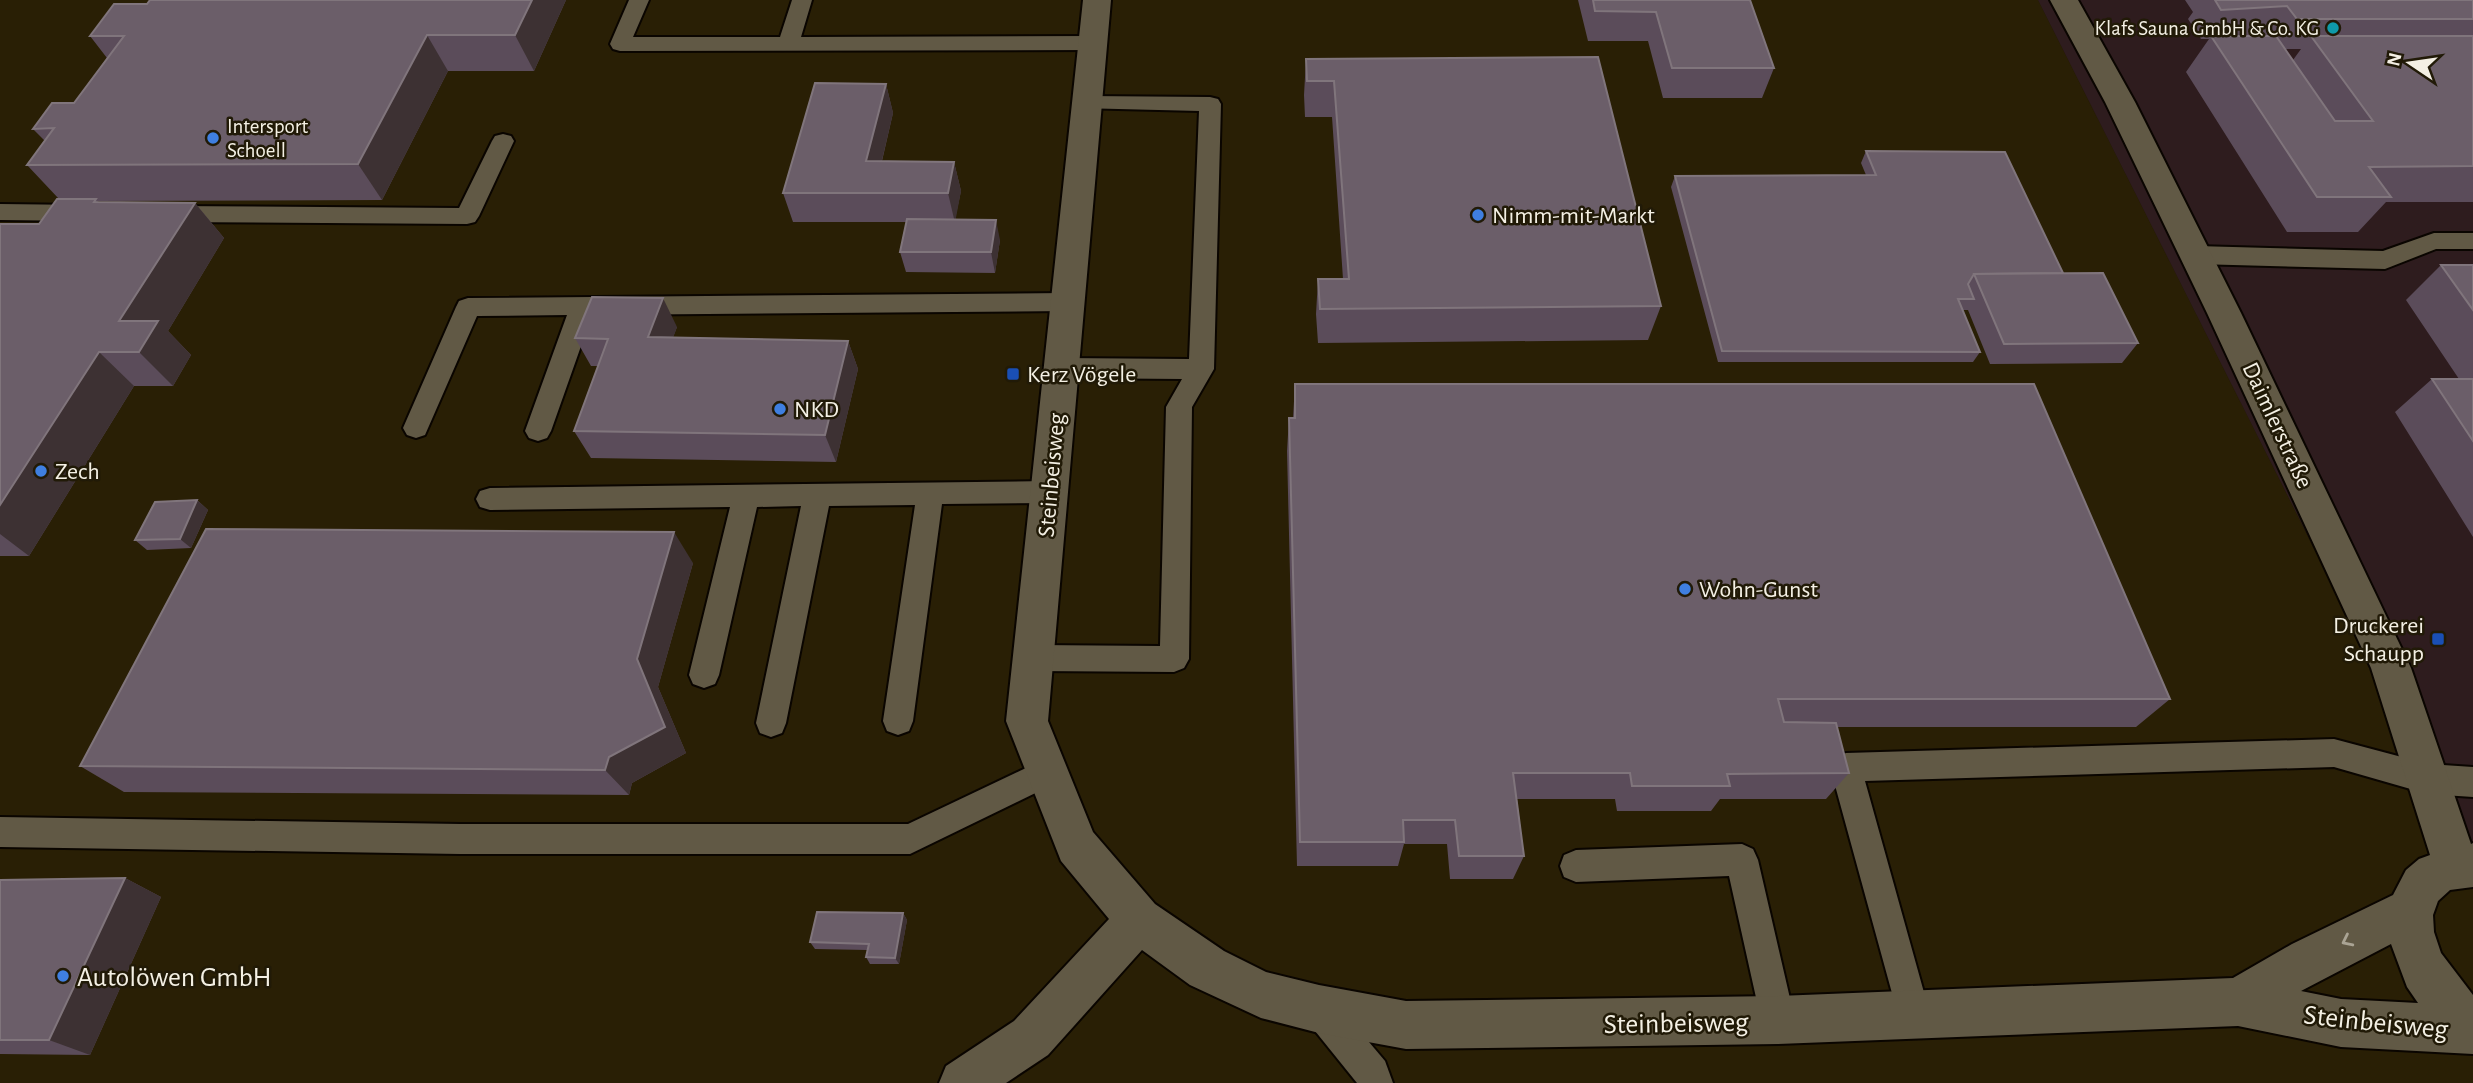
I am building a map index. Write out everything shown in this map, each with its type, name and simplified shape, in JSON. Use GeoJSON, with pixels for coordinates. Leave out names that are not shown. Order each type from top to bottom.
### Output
{"type":"FeatureCollection","features":[{"type":"Feature","properties":{"kind":"street","name":"Steinbeisweg"},"geometry":{"type":"LineString","coordinates":[[1097,0],[1027,721],[1077,846],[1139,920],[1207,968],[1261,994],[1319,1009],[1406,1025],[1778,1020],[2238,1002],[2341,1023],[2473,1029]]}},
{"type":"Feature","properties":{"kind":"street","name":"Daimlerstraße"},"geometry":{"type":"LineString","coordinates":[[2064,0],[2118,97],[2196,255],[2391,668],[2428,779],[2464,865]]}},
{"type":"Feature","properties":{"kind":"street"},"geometry":{"type":"LineString","coordinates":[[2464,865],[2432,874],[2417,889],[2409,911],[2412,938],[2423,968],[2444,1000],[2473,1029]]}},
{"type":"Feature","properties":{"kind":"street","name":"Steinbeisweg"},"geometry":{"type":"LineString","coordinates":[[2238,1002],[2308,960],[2409,911]]}},
{"type":"Feature","properties":{"kind":"street"},"geometry":{"type":"LineString","coordinates":[[963,1083],[1031,1038],[1139,920]]}},
{"type":"Feature","properties":{"kind":"lane"},"geometry":{"type":"LineString","coordinates":[[639,0],[620,44],[1094,43]]}},
{"type":"Feature","properties":{"kind":"lane"},"geometry":{"type":"LineString","coordinates":[[788,44],[802,0]]}},
{"type":"Feature","properties":{"kind":"lane"},"geometry":{"type":"LineString","coordinates":[[1034,658],[1174,659],[1179,407],[1201,369],[1210,104],[1086,103]]}},
{"type":"Feature","properties":{"kind":"lane"},"geometry":{"type":"LineString","coordinates":[[151,214],[467,216],[503,141]]}},
{"type":"Feature","properties":{"kind":"lane"},"geometry":{"type":"LineString","coordinates":[[0,212],[110,213]]}},
{"type":"Feature","properties":{"kind":"lane"},"geometry":{"type":"LineString","coordinates":[[2196,255],[2385,260],[2434,241],[2473,240]]}},
{"type":"Feature","properties":{"kind":"lane"},"geometry":{"type":"LineString","coordinates":[[416,428],[468,307],[1067,302]]}},
{"type":"Feature","properties":{"kind":"lane"},"geometry":{"type":"LineString","coordinates":[[538,431],[583,306]]}},
{"type":"Feature","properties":{"kind":"lane"},"geometry":{"type":"LineString","coordinates":[[1061,368],[1201,369]]}},
{"type":"Feature","properties":{"kind":"lane"},"geometry":{"type":"LineString","coordinates":[[490,499],[1049,492]]}},
{"type":"Feature","properties":{"kind":"lane"},"geometry":{"type":"LineString","coordinates":[[898,720],[930,494]]}},
{"type":"Feature","properties":{"kind":"lane"},"geometry":{"type":"LineString","coordinates":[[771,723],[817,495]]}},
{"type":"Feature","properties":{"kind":"lane"},"geometry":{"type":"LineString","coordinates":[[704,675],[746,496]]}},
{"type":"Feature","properties":{"kind":"lane"},"geometry":{"type":"LineString","coordinates":[[1913,1014],[1846,767],[2334,753],[2428,779],[2473,782]]}},
{"type":"Feature","properties":{"kind":"lane"},"geometry":{"type":"LineString","coordinates":[[0,832],[460,839],[909,839],[1047,772]]}},
{"type":"Feature","properties":{"kind":"lane"},"geometry":{"type":"LineString","coordinates":[[1576,866],[1742,860],[1778,1020]]}},
{"type":"Feature","properties":{"kind":"lane"},"geometry":{"type":"LineString","coordinates":[[1319,1009],[1380,1080]]}},
{"type":"Feature","properties":{"kind":"shaded area"},"geometry":{"type":"Polygon","coordinates":[[[0,0],[2038,0],[2473,864],[2473,1083],[0,1083],[0,0]]]}},
{"type":"Feature","properties":{"kind":"shaded area"},"geometry":{"type":"Polygon","coordinates":[[[2038,0],[2473,0],[2473,864],[2038,0]]]}},
{"type":"Feature","properties":{"kind":"building"},"geometry":{"type":"Polygon","coordinates":[[[150,0],[532,0],[515,35],[427,35],[358,164],[27,165],[54,128],[33,129],[52,103],[74,103],[124,36],[90,36],[114,4],[147,4],[150,0]]]}},
{"type":"Feature","properties":{"kind":"building"},"geometry":{"type":"Polygon","coordinates":[[[1593,0],[1750,0],[1774,68],[1672,68],[1656,12],[1595,11],[1593,0]]]}},
{"type":"Feature","properties":{"kind":"building"},"geometry":{"type":"Polygon","coordinates":[[[2215,0],[2473,0],[2473,19],[2297,19],[2287,6],[2221,10],[2215,0]]]}},
{"type":"Feature","properties":{"kind":"building"},"geometry":{"type":"Polygon","coordinates":[[[2211,36],[2276,36],[2335,121],[2373,121],[2311,36],[2473,36],[2473,166],[2369,167],[2391,197],[2317,197],[2211,36]]]}},
{"type":"Feature","properties":{"kind":"building","name":"Nimm-mit-Markt"},"geometry":{"type":"Polygon","coordinates":[[[1598,57],[1661,306],[1320,309],[1318,279],[1349,279],[1334,81],[1307,81],[1306,59],[1598,57]]]}},
{"type":"Feature","properties":{"kind":"building"},"geometry":{"type":"Polygon","coordinates":[[[815,83],[886,84],[866,161],[954,162],[948,193],[783,193],[815,83]]]}},
{"type":"Feature","properties":{"kind":"building"},"geometry":{"type":"Polygon","coordinates":[[[1866,151],[2005,152],[2063,273],[1974,274],[1968,284],[1974,299],[1958,299],[1980,352],[1722,351],[1675,176],[1876,175],[1866,151]]]}},
{"type":"Feature","properties":{"kind":"building"},"geometry":{"type":"Polygon","coordinates":[[[57,199],[195,203],[119,321],[158,321],[139,352],[99,352],[0,505],[0,224],[39,224],[57,199]]]}},
{"type":"Feature","properties":{"kind":"building"},"geometry":{"type":"Polygon","coordinates":[[[907,219],[996,220],[991,252],[900,252],[907,219]]]}},
{"type":"Feature","properties":{"kind":"building"},"geometry":{"type":"Polygon","coordinates":[[[2441,265],[2473,265],[2473,310],[2441,265]]]}},
{"type":"Feature","properties":{"kind":"building"},"geometry":{"type":"Polygon","coordinates":[[[2103,273],[2138,343],[2004,344],[1974,274],[2103,273]]]}},
{"type":"Feature","properties":{"kind":"building"},"geometry":{"type":"Polygon","coordinates":[[[592,297],[663,298],[648,337],[848,341],[825,435],[574,431],[608,339],[575,338],[592,297]]]}},
{"type":"Feature","properties":{"kind":"building"},"geometry":{"type":"Polygon","coordinates":[[[2432,379],[2473,379],[2473,441],[2432,379]]]}},
{"type":"Feature","properties":{"kind":"building","name":"Wohn-Gunst"},"geometry":{"type":"Polygon","coordinates":[[[1295,384],[2034,384],[2170,699],[1778,699],[1784,722],[1836,723],[1849,773],[1727,774],[1730,786],[1632,786],[1630,773],[1513,773],[1524,856],[1459,856],[1455,820],[1403,820],[1404,842],[1300,842],[1289,418],[1295,418],[1295,384]]]}},
{"type":"Feature","properties":{"kind":"building"},"geometry":{"type":"Polygon","coordinates":[[[197,500],[180,539],[135,540],[155,502],[197,500]]]}},
{"type":"Feature","properties":{"kind":"building"},"geometry":{"type":"Polygon","coordinates":[[[206,529],[674,532],[637,659],[665,727],[609,757],[605,770],[80,766],[206,529]]]}},
{"type":"Feature","properties":{"kind":"building"},"geometry":{"type":"Polygon","coordinates":[[[125,878],[49,1040],[0,1040],[0,880],[125,878]]]}},
{"type":"Feature","properties":{"kind":"building"},"geometry":{"type":"Polygon","coordinates":[[[817,912],[903,913],[895,958],[866,957],[869,944],[810,942],[817,912]]]}},
{"type":"Feature","properties":{"kind":"place","name":"Klafs Sauna GmbH & Co. KG"},"geometry":{"type":"Point","coordinates":[2333,28]}},
{"type":"Feature","properties":{"kind":"place","name":"Intersport Schoell"},"geometry":{"type":"Point","coordinates":[213,138]}},
{"type":"Feature","properties":{"kind":"place","name":"Nimm-mit-Markt"},"geometry":{"type":"Point","coordinates":[1478,215]}},
{"type":"Feature","properties":{"kind":"place","name":"Kerz Vögele"},"geometry":{"type":"Point","coordinates":[1013,374]}},
{"type":"Feature","properties":{"kind":"place","name":"NKD"},"geometry":{"type":"Point","coordinates":[780,409]}},
{"type":"Feature","properties":{"kind":"place","name":"Zech"},"geometry":{"type":"Point","coordinates":[41,471]}},
{"type":"Feature","properties":{"kind":"place","name":"Wohn-Gunst"},"geometry":{"type":"Point","coordinates":[1685,589]}},
{"type":"Feature","properties":{"kind":"place","name":"Druckerei Schaupp"},"geometry":{"type":"Point","coordinates":[2438,639]}},
{"type":"Feature","properties":{"kind":"place","name":"Autolöwen GmbH"},"geometry":{"type":"Point","coordinates":[63,976]}}]}
